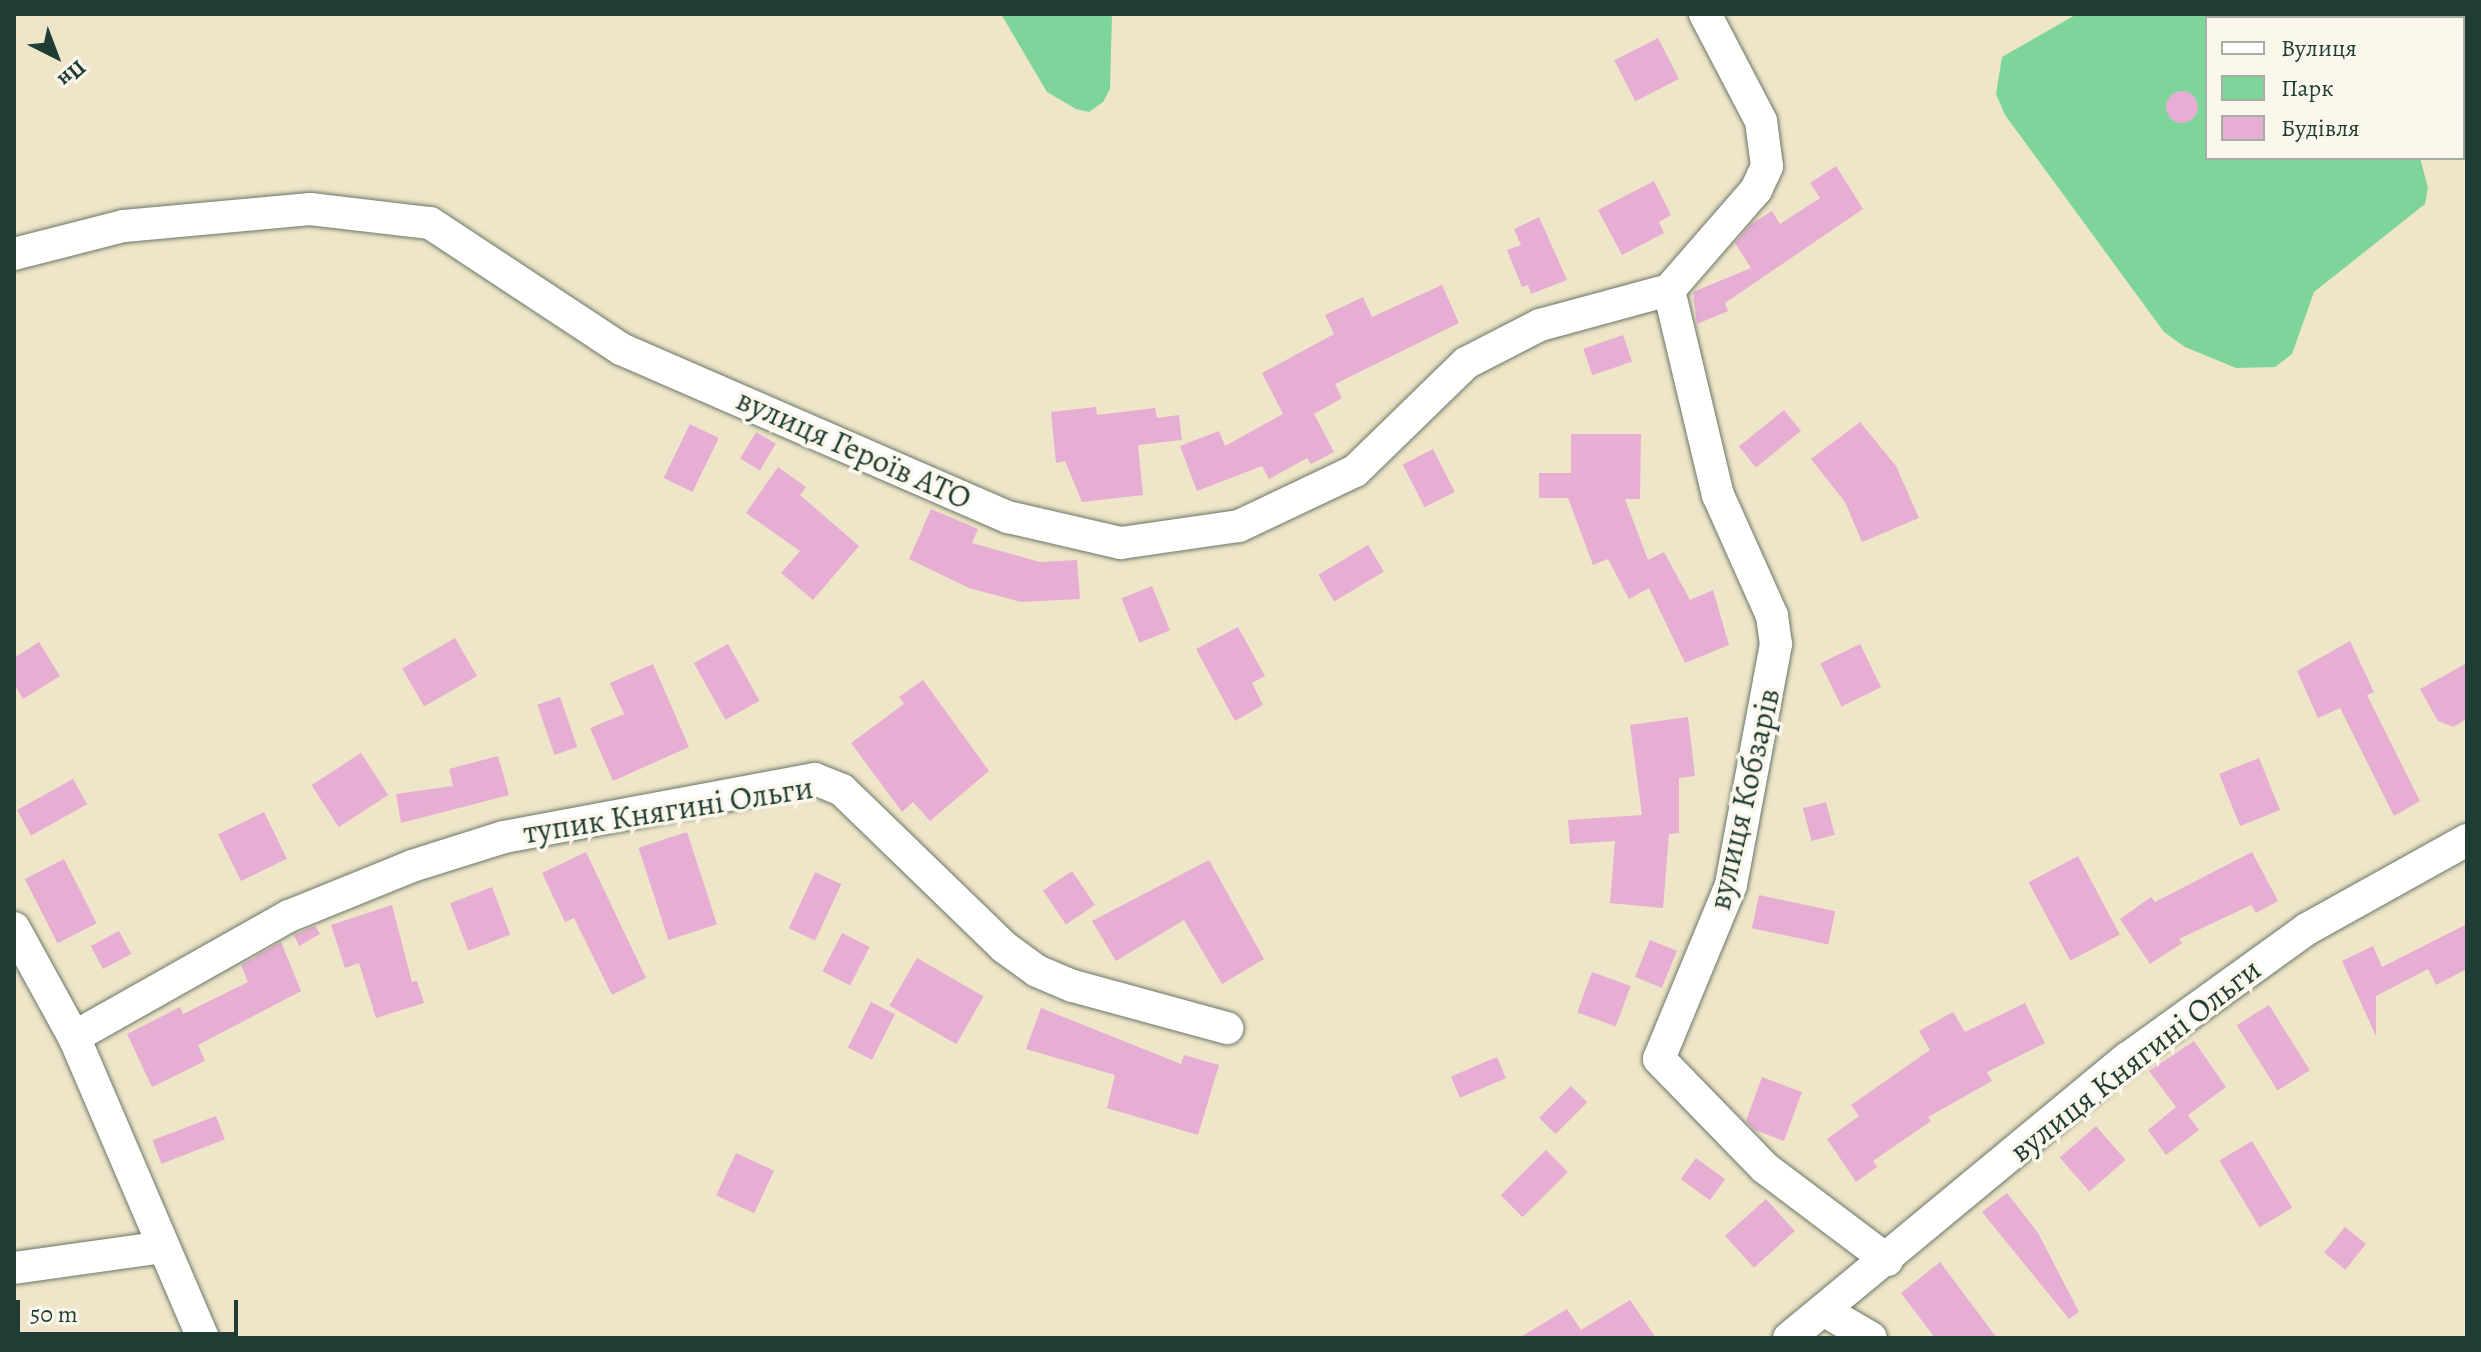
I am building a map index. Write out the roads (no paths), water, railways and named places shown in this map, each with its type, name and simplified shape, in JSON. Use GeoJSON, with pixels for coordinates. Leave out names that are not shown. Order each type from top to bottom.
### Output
{"type":"FeatureCollection","features":[{"type":"Feature","properties":{"kind":"street"},"geometry":{"type":"LineString","coordinates":[[1705,14],[1761,121],[1767,166],[1756,190],[1669,290],[1718,495],[1772,616],[1776,644],[1731,885],[1659,1059],[1765,1168],[1887,1260]]}},
{"type":"Feature","properties":{"kind":"street","name":"вулиця Героїв АТО"},"geometry":{"type":"LineString","coordinates":[[14,254],[124,226],[310,209],[430,223],[621,349],[1008,517],[1121,543],[1239,526],[1355,471],[1466,363],[1540,325],[1669,290]]}},
{"type":"Feature","properties":{"kind":"street","name":"тупик Княгині Ольги"},"geometry":{"type":"LineString","coordinates":[[74,1037],[289,916],[412,866],[504,837],[815,779],[842,790],[1004,947],[1037,971],[1073,986],[1227,1028]]}},
{"type":"Feature","properties":{"kind":"street","name":"вулиця Княгині Ольги"},"geometry":{"type":"LineString","coordinates":[[1789,1338],[2128,1058],[2307,929],[2467,840]]}},
{"type":"Feature","properties":{"kind":"street"},"geometry":{"type":"LineString","coordinates":[[14,928],[74,1037],[203,1338]]}},
{"type":"Feature","properties":{"kind":"street"},"geometry":{"type":"LineString","coordinates":[[14,1268],[164,1247]]}},
{"type":"Feature","properties":{"kind":"street"},"geometry":{"type":"LineString","coordinates":[[1825,1311],[1871,1338]]}}]}
